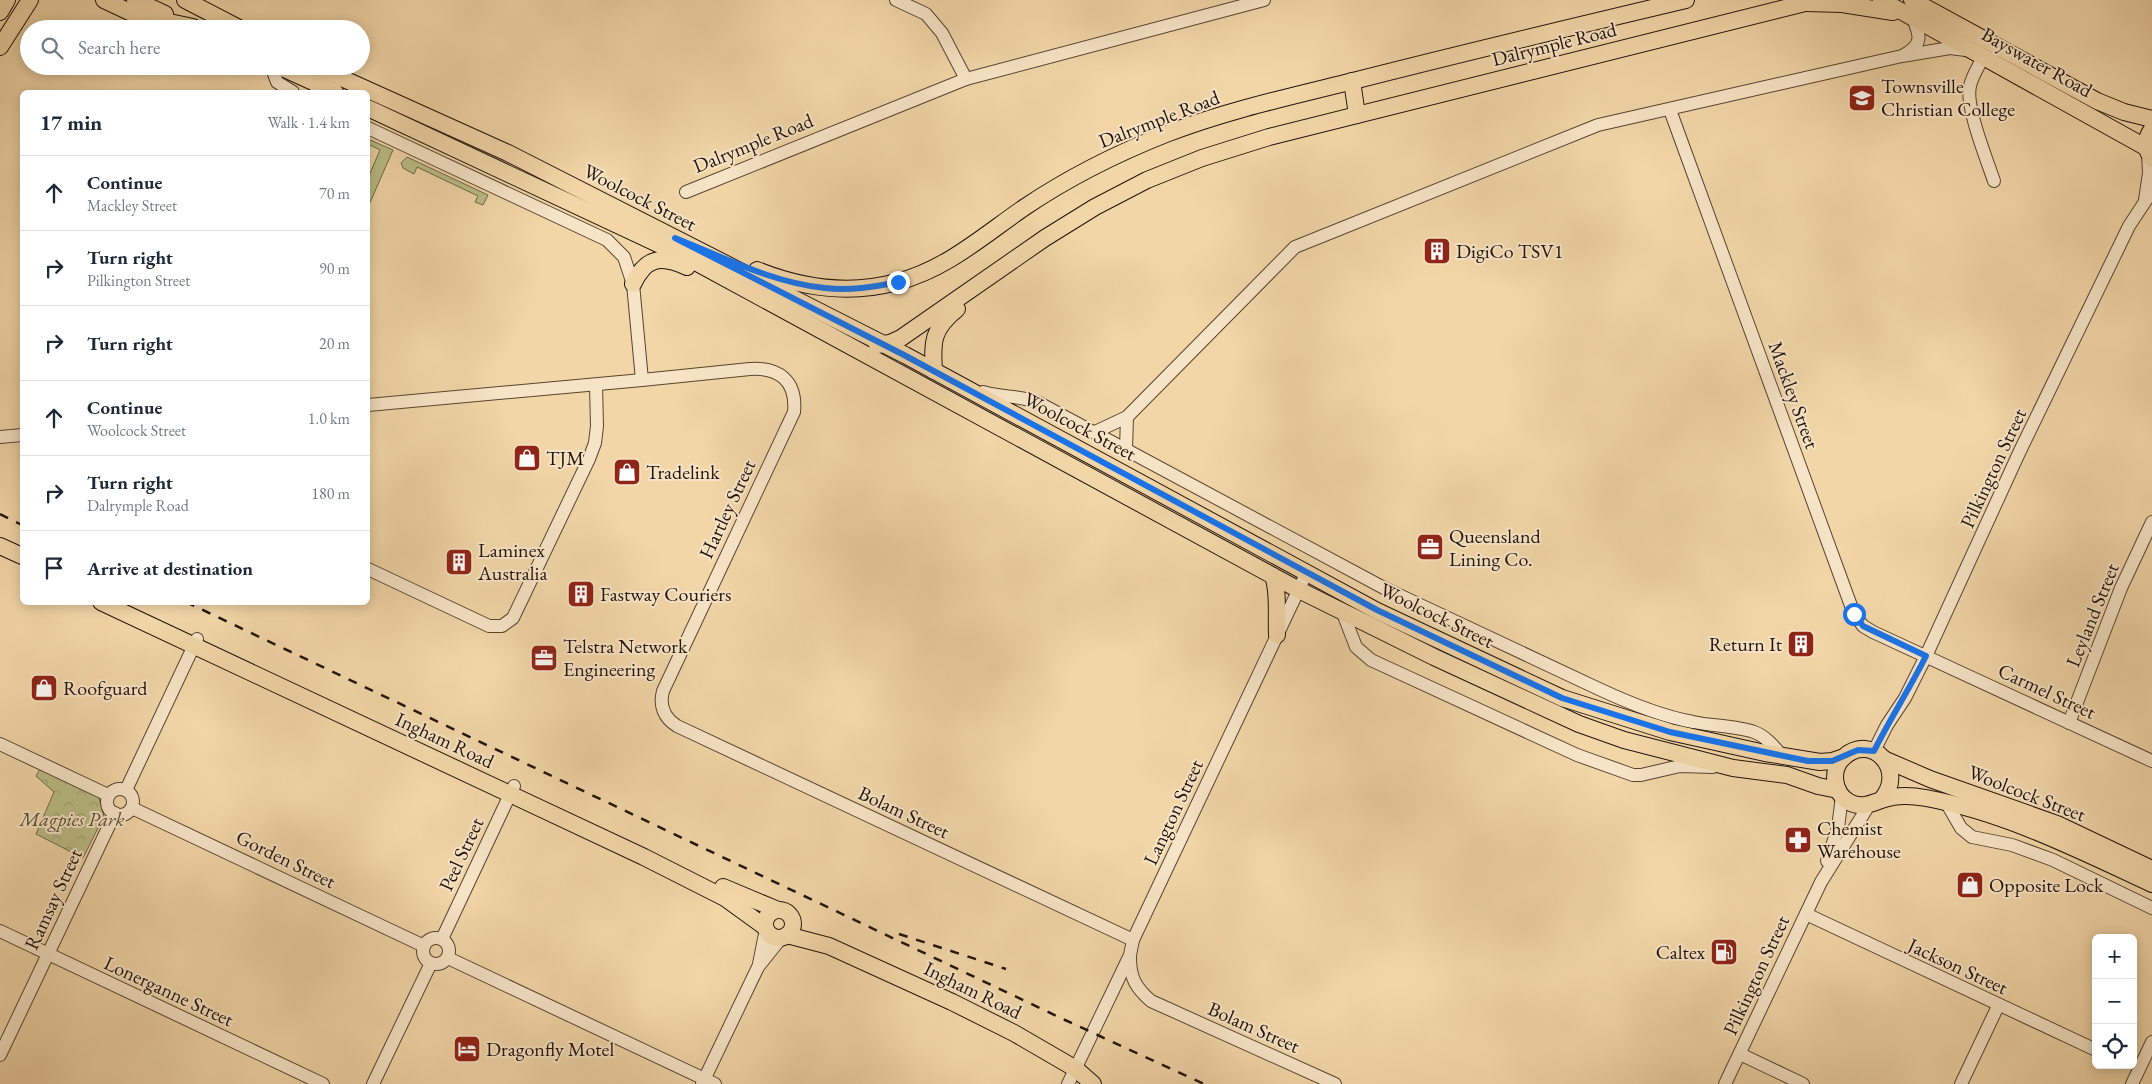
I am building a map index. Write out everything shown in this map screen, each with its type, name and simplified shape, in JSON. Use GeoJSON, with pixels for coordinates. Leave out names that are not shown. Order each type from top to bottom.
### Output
{"type":"FeatureCollection","features":[{"type":"Feature","properties":{"kind":"main road"},"geometry":{"type":"LineString","coordinates":[[0,5],[2,0]]}},
{"type":"Feature","properties":{"kind":"main road"},"geometry":{"type":"LineString","coordinates":[[0,12],[7,0]]}},
{"type":"Feature","properties":{"kind":"main road"},"geometry":{"type":"LineString","coordinates":[[0,46],[30,0]]}},
{"type":"Feature","properties":{"kind":"main road"},"geometry":{"type":"LineString","coordinates":[[104,0],[136,15],[159,20]]}},
{"type":"Feature","properties":{"kind":"main road"},"geometry":{"type":"LineString","coordinates":[[135,0],[178,20]]}},
{"type":"Feature","properties":{"kind":"main road"},"geometry":{"type":"LineString","coordinates":[[185,0],[224,20]]}},
{"type":"Feature","properties":{"kind":"main road","name":"Dalrymple Road"},"geometry":{"type":"LineString","coordinates":[[675,238],[801,285],[850,289],[898,282],[943,264],[1027,206],[1095,166],[1166,134],[1241,110],[1352,81],[1494,45],[1686,0]]}},
{"type":"Feature","properties":{"kind":"main road","name":"Bayswater Road"},"geometry":{"type":"LineString","coordinates":[[1881,0],[1948,19],[2104,104],[2124,112],[2152,119]]}},
{"type":"Feature","properties":{"kind":"main road"},"geometry":{"type":"LineString","coordinates":[[1938,0],[1941,9],[1948,19]]}},
{"type":"Feature","properties":{"kind":"main road","name":"Dalrymple Road"},"geometry":{"type":"LineString","coordinates":[[848,346],[882,345],[901,338],[1044,238],[1095,207],[1147,180],[1210,155],[1269,137],[1812,1],[1878,9],[1912,8]]}},
{"type":"Feature","properties":{"kind":"main road","name":"Bayswater Road"},"geometry":{"type":"LineString","coordinates":[[1912,8],[1977,54],[2149,153]]}},
{"type":"Feature","properties":{"kind":"main road"},"geometry":{"type":"LineString","coordinates":[[297,75],[330,90]]}},
{"type":"Feature","properties":{"kind":"main road","name":"Woolcock Street"},"geometry":{"type":"LineString","coordinates":[[334,75],[367,90]]}},
{"type":"Feature","properties":{"kind":"main road"},"geometry":{"type":"LineString","coordinates":[[1352,81],[1357,115]]}},
{"type":"Feature","properties":{"kind":"main road","name":"Woolcock Street"},"geometry":{"type":"LineString","coordinates":[[370,91],[508,154],[675,238],[934,371],[1377,610],[1562,698],[1670,732],[1783,757],[1820,762],[1832,761],[1844,756]]}},
{"type":"Feature","properties":{"kind":"main road","name":"Woolcock Street"},"geometry":{"type":"LineString","coordinates":[[370,109],[688,258],[1299,590],[1343,613],[1579,724],[1624,740],[1734,768],[1787,775],[1840,793]]}},
{"type":"Feature","properties":{"kind":"main road"},"geometry":{"type":"LineString","coordinates":[[2149,153],[2148,137],[2152,129]]}},
{"type":"Feature","properties":{"kind":"main road"},"geometry":{"type":"LineString","coordinates":[[934,371],[932,345],[944,321],[1018,258]]}},
{"type":"Feature","properties":{"kind":"main road"},"geometry":{"type":"LineString","coordinates":[[633,284],[643,267],[651,261],[674,262],[756,296]]}},
{"type":"Feature","properties":{"kind":"main road"},"geometry":{"type":"LineString","coordinates":[[848,346],[858,337],[853,330]]}},
{"type":"Feature","properties":{"kind":"main road"},"geometry":{"type":"LineString","coordinates":[[0,546],[20,555]]}},
{"type":"Feature","properties":{"kind":"main road"},"geometry":{"type":"LineString","coordinates":[[0,555],[20,564]]}},
{"type":"Feature","properties":{"kind":"main road"},"geometry":{"type":"LineString","coordinates":[[1273,576],[1277,588],[1277,635]]}},
{"type":"Feature","properties":{"kind":"main road","name":"Ingham Road"},"geometry":{"type":"LineString","coordinates":[[108,605],[196,642],[512,790],[725,898],[765,928]]}},
{"type":"Feature","properties":{"kind":"main road","name":"Ingham Road"},"geometry":{"type":"LineString","coordinates":[[126,605],[196,642]]}},
{"type":"Feature","properties":{"kind":"main road"},"geometry":{"type":"LineString","coordinates":[[1858,750],[1880,756],[1892,776],[1891,785],[1875,802],[1855,804],[1840,793],[1835,776],[1836,769],[1844,756],[1858,750]]}},
{"type":"Feature","properties":{"kind":"main road","name":"Woolcock Street"},"geometry":{"type":"LineString","coordinates":[[1880,756],[1930,779],[2057,824],[2152,869]]}},
{"type":"Feature","properties":{"kind":"main road","name":"Ingham Road"},"geometry":{"type":"LineString","coordinates":[[512,790],[648,848],[743,897],[778,910]]}},
{"type":"Feature","properties":{"kind":"main road","name":"Woolcock Street"},"geometry":{"type":"LineString","coordinates":[[1875,802],[1892,797],[1914,796],[1946,802],[2031,829],[2152,884]]}},
{"type":"Feature","properties":{"kind":"main road"},"geometry":{"type":"LineString","coordinates":[[778,910],[788,913],[787,932],[772,936],[765,928],[766,917],[769,913],[778,910]]}},
{"type":"Feature","properties":{"kind":"main road","name":"Ingham Road"},"geometry":{"type":"LineString","coordinates":[[787,932],[829,946],[1014,1033],[1076,1069],[1093,1084]]}},
{"type":"Feature","properties":{"kind":"street"},"geometry":{"type":"LineString","coordinates":[[896,0],[926,14],[942,33],[966,79]]}},
{"type":"Feature","properties":{"kind":"street","name":"Dalrymple Road"},"geometry":{"type":"LineString","coordinates":[[686,192],[966,79],[1264,0]]}},
{"type":"Feature","properties":{"kind":"street"},"geometry":{"type":"LineString","coordinates":[[1902,56],[1913,50],[1918,42],[1912,8]]}},
{"type":"Feature","properties":{"kind":"street"},"geometry":{"type":"LineString","coordinates":[[1095,432],[1127,417],[1295,247],[1598,126],[1809,76],[1902,56],[1950,48],[1977,54],[1969,92],[1977,127],[1994,181]]}},
{"type":"Feature","properties":{"kind":"street"},"geometry":{"type":"LineString","coordinates":[[274,75],[277,82],[290,90]]}},
{"type":"Feature","properties":{"kind":"street","name":"Mackley Street"},"geometry":{"type":"LineString","coordinates":[[1670,110],[1854,614],[1863,626],[1926,656]]}},
{"type":"Feature","properties":{"kind":"street"},"geometry":{"type":"LineString","coordinates":[[370,129],[607,240],[634,258],[651,261]]}},
{"type":"Feature","properties":{"kind":"street","name":"Pilkington Street"},"geometry":{"type":"LineString","coordinates":[[1880,756],[1887,725],[1905,698],[1926,656],[2019,453],[2129,226],[2148,195],[2149,153]]}},
{"type":"Feature","properties":{"kind":"street"},"geometry":{"type":"LineString","coordinates":[[370,405],[642,380],[633,284],[628,264],[618,249]]}},
{"type":"Feature","properties":{"kind":"street","name":"Hartley Street"},"geometry":{"type":"LineString","coordinates":[[642,380],[763,368],[777,373],[785,379],[793,390],[794,412],[662,691],[663,711]]}},
{"type":"Feature","properties":{"kind":"street"},"geometry":{"type":"LineString","coordinates":[[952,381],[996,396],[1025,397],[1095,432],[1384,588],[1630,703],[1691,722],[1754,732],[1763,737],[1783,757]]}},
{"type":"Feature","properties":{"kind":"street"},"geometry":{"type":"LineString","coordinates":[[370,570],[489,626],[502,626],[513,618],[596,442],[596,384]]}},
{"type":"Feature","properties":{"kind":"street"},"geometry":{"type":"LineString","coordinates":[[1126,449],[1127,417]]}},
{"type":"Feature","properties":{"kind":"street"},"geometry":{"type":"LineString","coordinates":[[0,437],[20,435]]}},
{"type":"Feature","properties":{"kind":"street","name":"Leyland Street"},"geometry":{"type":"LineString","coordinates":[[2069,723],[2122,588],[2152,522]]}},
{"type":"Feature","properties":{"kind":"street","name":"Langton Street"},"geometry":{"type":"LineString","coordinates":[[1068,1084],[1130,955],[1133,940],[1307,572]]}},
{"type":"Feature","properties":{"kind":"street"},"geometry":{"type":"LineString","coordinates":[[1343,613],[1356,647],[1371,660],[1577,755],[1633,775],[1641,775],[1680,766],[1734,768]]}},
{"type":"Feature","properties":{"kind":"street"},"geometry":{"type":"LineString","coordinates":[[126,790],[196,642]]}},
{"type":"Feature","properties":{"kind":"street","name":"Carmel Street"},"geometry":{"type":"LineString","coordinates":[[1926,656],[2152,761]]}},
{"type":"Feature","properties":{"kind":"street","name":"Bolam Street"},"geometry":{"type":"LineString","coordinates":[[663,711],[669,720],[677,726],[1133,940]]}},
{"type":"Feature","properties":{"kind":"street"},"geometry":{"type":"LineString","coordinates":[[0,744],[108,795]]}},
{"type":"Feature","properties":{"kind":"street"},"geometry":{"type":"LineString","coordinates":[[116,789],[126,790],[131,794],[132,808],[121,814],[115,814],[108,808],[108,795],[116,789]]}},
{"type":"Feature","properties":{"kind":"street","name":"Peel Street"},"geometry":{"type":"LineString","coordinates":[[442,939],[512,790]]}},
{"type":"Feature","properties":{"kind":"street","name":"Pilkington Street"},"geometry":{"type":"LineString","coordinates":[[1725,1084],[1821,882],[1838,828],[1840,793]]}},
{"type":"Feature","properties":{"kind":"street","name":"Pilkington Street"},"geometry":{"type":"LineString","coordinates":[[1821,882],[1875,802]]}},
{"type":"Feature","properties":{"kind":"street"},"geometry":{"type":"LineString","coordinates":[[1946,802],[1960,828],[1972,837],[2012,845],[2053,860],[2152,908]]}},
{"type":"Feature","properties":{"kind":"street","name":"Gorden Street"},"geometry":{"type":"LineString","coordinates":[[132,808],[424,946]]}},
{"type":"Feature","properties":{"kind":"street","name":"Ramsay Street"},"geometry":{"type":"LineString","coordinates":[[0,1055],[115,814]]}},
{"type":"Feature","properties":{"kind":"street","name":"Jackson Street"},"geometry":{"type":"LineString","coordinates":[[1806,914],[1998,1006],[2092,1048]]}},
{"type":"Feature","properties":{"kind":"street"},"geometry":{"type":"LineString","coordinates":[[448,958],[707,1082],[758,967],[765,928]]}},
{"type":"Feature","properties":{"kind":"street","name":"Lonerganne Street"},"geometry":{"type":"LineString","coordinates":[[0,931],[323,1084]]}},
{"type":"Feature","properties":{"kind":"street"},"geometry":{"type":"LineString","coordinates":[[758,967],[787,932]]}},
{"type":"Feature","properties":{"kind":"street"},"geometry":{"type":"LineString","coordinates":[[435,938],[442,939],[448,944],[450,951],[448,958],[444,963],[437,965],[431,963],[426,959],[423,952],[424,946],[429,940],[435,938]]}},
{"type":"Feature","properties":{"kind":"street","name":"Bolam Street"},"geometry":{"type":"LineString","coordinates":[[1130,955],[1130,970],[1138,989],[1151,1001],[1335,1084]]}},
{"type":"Feature","properties":{"kind":"street"},"geometry":{"type":"LineString","coordinates":[[373,1084],[431,963]]}},
{"type":"Feature","properties":{"kind":"street"},"geometry":{"type":"LineString","coordinates":[[1961,1084],[1998,1006]]}},
{"type":"Feature","properties":{"kind":"street"},"geometry":{"type":"LineString","coordinates":[[2137,1064],[2152,1042]]}},
{"type":"Feature","properties":{"kind":"street"},"geometry":{"type":"LineString","coordinates":[[1740,1054],[1803,1084]]}},
{"type":"Feature","properties":{"kind":"street"},"geometry":{"type":"LineString","coordinates":[[2132,1084],[2134,1069]]}},
{"type":"Feature","properties":{"kind":"green space"},"geometry":{"type":"Polygon","coordinates":[[[370,140],[393,150],[370,202],[370,173],[380,150],[370,145],[370,140]]]}},
{"type":"Feature","properties":{"kind":"green space"},"geometry":{"type":"Polygon","coordinates":[[[407,157],[488,195],[483,205],[475,202],[478,196],[417,167],[414,174],[403,168],[401,163],[407,157]]]}},
{"type":"Feature","properties":{"kind":"green space","name":"Magpies Park"},"geometry":{"type":"Polygon","coordinates":[[[41,767],[98,795],[104,816],[83,858],[36,834],[54,792],[36,776],[41,767]]]}},
{"type":"Feature","properties":{"kind":"railway"},"geometry":{"type":"LineString","coordinates":[[0,514],[20,524]]}},
{"type":"Feature","properties":{"kind":"railway"},"geometry":{"type":"LineString","coordinates":[[192,605],[1065,1020],[1204,1084]]}},
{"type":"Feature","properties":{"kind":"railway"},"geometry":{"type":"LineString","coordinates":[[899,934],[1006,969]]}},
{"type":"Feature","properties":{"kind":"place","name":"Townsville Christian College"},"geometry":{"type":"Point","coordinates":[1862,98]}},
{"type":"Feature","properties":{"kind":"place","name":"DigiCo TSV1"},"geometry":{"type":"Point","coordinates":[1437,251]}},
{"type":"Feature","properties":{"kind":"place","name":"TJM"},"geometry":{"type":"Point","coordinates":[527,458]}},
{"type":"Feature","properties":{"kind":"place","name":"Tradelink"},"geometry":{"type":"Point","coordinates":[627,472]}},
{"type":"Feature","properties":{"kind":"place","name":"Queensland Lining Co."},"geometry":{"type":"Point","coordinates":[1430,547]}},
{"type":"Feature","properties":{"kind":"place","name":"Laminex Australia"},"geometry":{"type":"Point","coordinates":[459,562]}},
{"type":"Feature","properties":{"kind":"place","name":"Fastway Couriers"},"geometry":{"type":"Point","coordinates":[581,594]}},
{"type":"Feature","properties":{"kind":"place","name":"Return It"},"geometry":{"type":"Point","coordinates":[1801,644]}},
{"type":"Feature","properties":{"kind":"place","name":"Telstra Network Engineering"},"geometry":{"type":"Point","coordinates":[544,658]}},
{"type":"Feature","properties":{"kind":"place","name":"Roofguard"},"geometry":{"type":"Point","coordinates":[44,688]}},
{"type":"Feature","properties":{"kind":"place","name":"Chemist Warehouse"},"geometry":{"type":"Point","coordinates":[1798,840]}},
{"type":"Feature","properties":{"kind":"place","name":"Opposite Lock"},"geometry":{"type":"Point","coordinates":[1970,885]}},
{"type":"Feature","properties":{"kind":"place","name":"Caltex"},"geometry":{"type":"Point","coordinates":[1724,952]}},
{"type":"Feature","properties":{"kind":"place","name":"Dragonfly Motel"},"geometry":{"type":"Point","coordinates":[467,1049]}},
{"type":"Feature","properties":{"kind":"route"},"geometry":{"type":"LineString","coordinates":[[898,282],[850,289],[801,285],[675,238],[904,355],[1377,610],[1562,698],[1670,732],[1808,761],[1832,761],[1858,750],[1874,751],[1887,725],[1905,698],[1926,656],[1873,632],[1863,626],[1854,614]]}}]}
